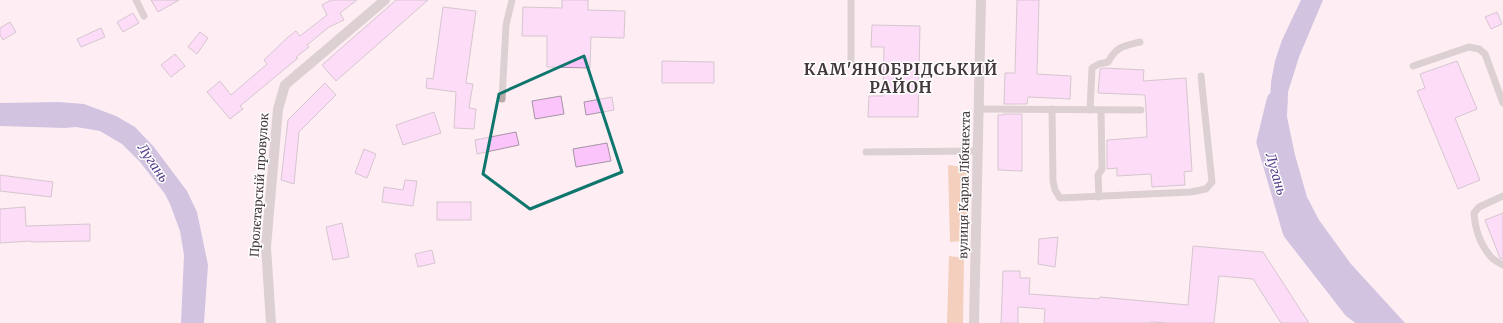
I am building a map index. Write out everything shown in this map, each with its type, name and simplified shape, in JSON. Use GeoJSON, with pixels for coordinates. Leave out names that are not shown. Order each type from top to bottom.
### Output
{"type":"FeatureCollection","features":[{"type":"Feature","properties":{"kind":"street","name":"Пролєтарскій провулок"},"geometry":{"type":"LineString","coordinates":[[272,323],[266,247],[278,109],[285,85],[385,0]]}},
{"type":"Feature","properties":{"kind":"street","name":"вулиця Карла Лібкнехта"},"geometry":{"type":"LineString","coordinates":[[974,323],[981,0]]}},
{"type":"Feature","properties":{"kind":"lane"},"geometry":{"type":"LineString","coordinates":[[136,0],[144,16]]}},
{"type":"Feature","properties":{"kind":"lane"},"geometry":{"type":"LineString","coordinates":[[502,99],[506,25],[512,0]]}},
{"type":"Feature","properties":{"kind":"lane"},"geometry":{"type":"LineString","coordinates":[[851,0],[850,15],[852,65]]}},
{"type":"Feature","properties":{"kind":"lane"},"geometry":{"type":"LineString","coordinates":[[1090,110],[1092,68],[1099,64],[1108,62],[1113,53],[1121,47],[1140,42]]}},
{"type":"Feature","properties":{"kind":"lane"},"geometry":{"type":"LineString","coordinates":[[1413,66],[1469,47],[1479,49],[1485,54],[1503,103]]}},
{"type":"Feature","properties":{"kind":"lane"},"geometry":{"type":"LineString","coordinates":[[1052,109],[1053,181],[1054,190],[1060,198],[1191,192],[1206,189],[1212,182],[1201,76]]}},
{"type":"Feature","properties":{"kind":"lane"},"geometry":{"type":"LineString","coordinates":[[979,109],[1141,110]]}},
{"type":"Feature","properties":{"kind":"lane"},"geometry":{"type":"LineString","coordinates":[[1099,197],[1098,175],[1102,169],[1101,110]]}},
{"type":"Feature","properties":{"kind":"lane"},"geometry":{"type":"LineString","coordinates":[[866,152],[978,151]]}},
{"type":"Feature","properties":{"kind":"lane"},"geometry":{"type":"LineString","coordinates":[[1503,196],[1479,207],[1474,213],[1475,227],[1481,241],[1492,258],[1503,265]]}},
{"type":"Feature","properties":{"kind":"highlighted area"},"geometry":{"type":"Polygon","coordinates":[[[584,56],[622,172],[530,209],[483,174],[499,94],[584,56]]]}},
{"type":"Feature","properties":{"kind":"shaded area"},"geometry":{"type":"Polygon","coordinates":[[[948,165],[967,168],[967,241],[950,242],[948,165]]]}},
{"type":"Feature","properties":{"kind":"shaded area"},"geometry":{"type":"Polygon","coordinates":[[[949,256],[964,258],[963,323],[947,323],[949,256]]]}},
{"type":"Feature","properties":{"kind":"water"},"geometry":{"type":"Polygon","coordinates":[[[1301,0],[1323,0],[1299,57],[1288,92],[1287,117],[1295,155],[1307,197],[1319,220],[1351,264],[1405,323],[1381,323],[1323,261],[1306,234],[1286,193],[1283,171],[1277,148],[1271,135],[1269,123],[1271,82],[1275,61],[1282,40],[1301,0]]]}},
{"type":"Feature","properties":{"kind":"water"},"geometry":{"type":"Polygon","coordinates":[[[59,102],[84,104],[116,116],[135,127],[154,147],[187,191],[197,212],[208,265],[204,323],[181,323],[184,255],[180,231],[165,194],[140,162],[122,144],[100,131],[76,127],[0,126],[0,103],[59,102]]]}},
{"type":"Feature","properties":{"kind":"building"},"geometry":{"type":"Polygon","coordinates":[[[151,0],[179,0],[158,12],[151,0]]]}},
{"type":"Feature","properties":{"kind":"building"},"geometry":{"type":"Polygon","coordinates":[[[331,0],[357,0],[340,13],[344,20],[329,27],[307,45],[309,47],[296,57],[298,58],[240,106],[243,109],[230,119],[207,92],[220,81],[231,95],[267,64],[264,60],[287,38],[296,31],[300,36],[327,15],[322,5],[331,0]]]}},
{"type":"Feature","properties":{"kind":"building"},"geometry":{"type":"Polygon","coordinates":[[[396,0],[428,0],[336,81],[322,65],[396,0]]]}},
{"type":"Feature","properties":{"kind":"building"},"geometry":{"type":"Polygon","coordinates":[[[562,0],[588,0],[588,10],[625,11],[624,38],[591,37],[590,68],[547,67],[547,36],[522,36],[523,7],[562,8],[562,0]]]}},
{"type":"Feature","properties":{"kind":"building"},"geometry":{"type":"Polygon","coordinates":[[[1017,0],[1039,0],[1037,74],[1071,76],[1070,99],[1028,97],[1027,104],[1004,104],[1005,73],[1015,73],[1017,0]]]}},
{"type":"Feature","properties":{"kind":"building"},"geometry":{"type":"Polygon","coordinates":[[[443,7],[476,11],[466,83],[473,84],[469,108],[476,109],[474,129],[454,128],[456,92],[426,88],[427,78],[433,79],[443,7]]]}},
{"type":"Feature","properties":{"kind":"building"},"geometry":{"type":"Polygon","coordinates":[[[1497,12],[1502,24],[1491,29],[1485,17],[1497,12]]]}},
{"type":"Feature","properties":{"kind":"building"},"geometry":{"type":"Polygon","coordinates":[[[133,13],[139,23],[123,32],[117,22],[133,13]]]}},
{"type":"Feature","properties":{"kind":"building"},"geometry":{"type":"Polygon","coordinates":[[[10,22],[16,32],[3,40],[0,35],[0,28],[10,22]]]}},
{"type":"Feature","properties":{"kind":"building"},"geometry":{"type":"Polygon","coordinates":[[[872,25],[920,26],[918,117],[868,117],[869,96],[883,96],[884,47],[871,47],[872,25]]]}},
{"type":"Feature","properties":{"kind":"building"},"geometry":{"type":"Polygon","coordinates":[[[101,28],[105,37],[81,47],[77,39],[101,28]]]}},
{"type":"Feature","properties":{"kind":"building"},"geometry":{"type":"Polygon","coordinates":[[[200,32],[208,38],[197,54],[188,47],[200,32]]]}},
{"type":"Feature","properties":{"kind":"building"},"geometry":{"type":"Polygon","coordinates":[[[175,54],[185,66],[171,77],[161,65],[175,54]]]}},
{"type":"Feature","properties":{"kind":"building"},"geometry":{"type":"Polygon","coordinates":[[[662,61],[714,62],[714,83],[662,83],[662,61]]]}},
{"type":"Feature","properties":{"kind":"building"},"geometry":{"type":"Polygon","coordinates":[[[1457,61],[1477,109],[1455,118],[1480,180],[1458,189],[1417,91],[1425,88],[1420,74],[1457,61]]]}},
{"type":"Feature","properties":{"kind":"building"},"geometry":{"type":"Polygon","coordinates":[[[1100,69],[1144,70],[1143,81],[1186,78],[1192,171],[1184,172],[1185,185],[1152,187],[1151,174],[1117,176],[1117,168],[1107,169],[1107,140],[1147,137],[1145,95],[1098,93],[1100,69]]]}},
{"type":"Feature","properties":{"kind":"building"},"geometry":{"type":"Polygon","coordinates":[[[325,83],[336,95],[299,132],[294,184],[281,180],[288,120],[325,83]]]}},
{"type":"Feature","properties":{"kind":"building"},"geometry":{"type":"Polygon","coordinates":[[[561,96],[564,114],[535,119],[532,101],[561,96]]]}},
{"type":"Feature","properties":{"kind":"building"},"geometry":{"type":"Polygon","coordinates":[[[612,97],[614,110],[586,115],[584,102],[612,97]]]}},
{"type":"Feature","properties":{"kind":"building"},"geometry":{"type":"Polygon","coordinates":[[[434,112],[441,133],[403,145],[396,125],[434,112]]]}},
{"type":"Feature","properties":{"kind":"building"},"geometry":{"type":"Polygon","coordinates":[[[1022,114],[1022,171],[998,170],[998,115],[1022,114]]]}},
{"type":"Feature","properties":{"kind":"building"},"geometry":{"type":"Polygon","coordinates":[[[516,132],[519,145],[477,154],[475,140],[516,132]]]}},
{"type":"Feature","properties":{"kind":"building"},"geometry":{"type":"Polygon","coordinates":[[[607,143],[611,161],[576,167],[573,149],[607,143]]]}},
{"type":"Feature","properties":{"kind":"building"},"geometry":{"type":"Polygon","coordinates":[[[364,149],[376,154],[367,178],[355,173],[364,149]]]}},
{"type":"Feature","properties":{"kind":"building"},"geometry":{"type":"Polygon","coordinates":[[[0,175],[53,182],[51,197],[0,191],[0,175]]]}},
{"type":"Feature","properties":{"kind":"building"},"geometry":{"type":"Polygon","coordinates":[[[405,180],[417,181],[413,206],[382,202],[384,187],[403,190],[405,180]]]}},
{"type":"Feature","properties":{"kind":"building"},"geometry":{"type":"Polygon","coordinates":[[[437,202],[471,202],[471,220],[437,220],[437,202]]]}},
{"type":"Feature","properties":{"kind":"building"},"geometry":{"type":"Polygon","coordinates":[[[25,207],[26,226],[90,224],[90,241],[31,241],[0,243],[0,209],[25,207]]]}},
{"type":"Feature","properties":{"kind":"building"},"geometry":{"type":"Polygon","coordinates":[[[1503,213],[1503,259],[1500,258],[1485,220],[1503,213]]]}},
{"type":"Feature","properties":{"kind":"building"},"geometry":{"type":"Polygon","coordinates":[[[342,223],[349,257],[333,260],[326,227],[342,223]]]}},
{"type":"Feature","properties":{"kind":"building"},"geometry":{"type":"Polygon","coordinates":[[[1058,237],[1055,267],[1038,264],[1039,239],[1058,237]]]}},
{"type":"Feature","properties":{"kind":"building"},"geometry":{"type":"Polygon","coordinates":[[[1193,246],[1263,252],[1309,323],[1281,323],[1253,279],[1219,276],[1214,323],[1044,323],[1045,309],[1018,307],[1018,323],[1001,323],[1003,271],[1020,271],[1020,278],[1030,278],[1029,294],[1099,299],[1100,297],[1188,305],[1193,246]]]}},
{"type":"Feature","properties":{"kind":"building"},"geometry":{"type":"Polygon","coordinates":[[[432,250],[435,263],[418,267],[415,254],[432,250]]]}},
{"type":"Feature","properties":{"kind":"waterway","name":"Лугань"},"geometry":{"type":"LineString","coordinates":[[1277,101],[1267,142],[1293,231],[1353,308],[1373,323]]}},
{"type":"Feature","properties":{"kind":"district","name":"КАМ'ЯНОБРІДСЬКИЙ РАЙОН"},"geometry":{"type":"Point","coordinates":[901,78]}}]}
